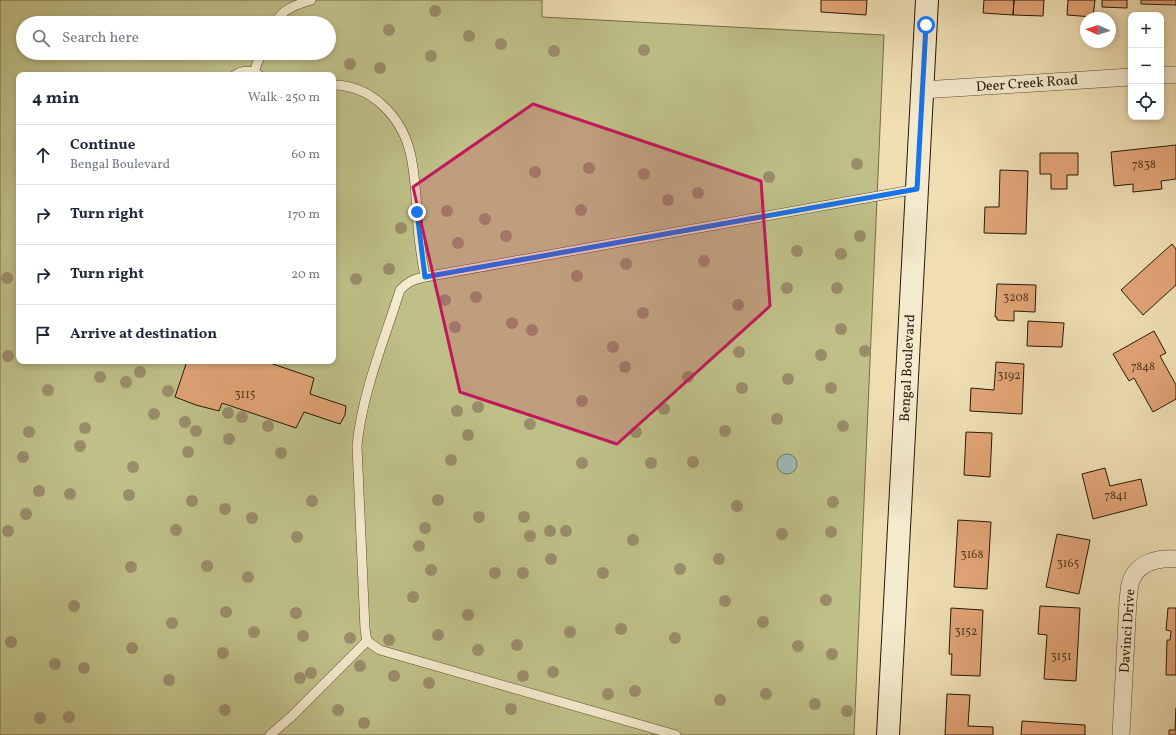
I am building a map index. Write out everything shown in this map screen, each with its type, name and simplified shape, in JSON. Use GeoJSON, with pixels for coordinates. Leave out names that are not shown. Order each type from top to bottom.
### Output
{"type":"FeatureCollection","features":[{"type":"Feature","properties":{"kind":"main road","name":"Bengal Boulevard"},"geometry":{"type":"LineString","coordinates":[[888,735],[927,0]]}},
{"type":"Feature","properties":{"kind":"street"},"geometry":{"type":"LineString","coordinates":[[1164,76],[1176,75]]}},
{"type":"Feature","properties":{"kind":"street","name":"Deer Creek Road"},"geometry":{"type":"LineString","coordinates":[[922,90],[1128,77]]}},
{"type":"Feature","properties":{"kind":"street","name":"Davinci Drive"},"geometry":{"type":"LineString","coordinates":[[1121,735],[1128,600],[1131,581],[1140,567],[1153,560],[1176,559]]}},
{"type":"Feature","properties":{"kind":"lane"},"geometry":{"type":"LineString","coordinates":[[280,16],[290,7],[311,0]]}},
{"type":"Feature","properties":{"kind":"lane"},"geometry":{"type":"LineString","coordinates":[[256,72],[259,60]]}},
{"type":"Feature","properties":{"kind":"lane"},"geometry":{"type":"LineString","coordinates":[[336,85],[357,88],[374,98],[392,116],[402,132],[410,154],[425,277]]}},
{"type":"Feature","properties":{"kind":"lane"},"geometry":{"type":"LineString","coordinates":[[676,735],[380,650],[367,641],[365,629],[357,446],[359,426],[370,381],[400,290],[410,281],[425,277],[917,189]]}},
{"type":"Feature","properties":{"kind":"lane"},"geometry":{"type":"LineString","coordinates":[[275,733],[367,641]]}},
{"type":"Feature","properties":{"kind":"highlighted area"},"geometry":{"type":"Polygon","coordinates":[[[533,104],[761,181],[770,306],[617,444],[460,392],[413,187],[533,104]]]}},
{"type":"Feature","properties":{"kind":"green space"},"geometry":{"type":"Polygon","coordinates":[[[0,0],[542,0],[542,17],[884,35],[854,735],[0,735],[0,0]]]}},
{"type":"Feature","properties":{"kind":"water"},"geometry":{"type":"Polygon","coordinates":[[[787,454],[794,457],[797,464],[794,471],[787,474],[780,471],[777,464],[780,457],[787,454]]]}},
{"type":"Feature","properties":{"kind":"building"},"geometry":{"type":"Polygon","coordinates":[[[821,0],[867,0],[866,15],[821,12],[821,0]]]}},
{"type":"Feature","properties":{"kind":"building"},"geometry":{"type":"Polygon","coordinates":[[[984,0],[1014,0],[1013,15],[983,13],[984,0]]]}},
{"type":"Feature","properties":{"kind":"building"},"geometry":{"type":"Polygon","coordinates":[[[1014,0],[1044,0],[1043,16],[1013,15],[1014,0]]]}},
{"type":"Feature","properties":{"kind":"building"},"geometry":{"type":"Polygon","coordinates":[[[1068,0],[1095,0],[1094,12],[1080,12],[1080,16],[1067,15],[1068,0]]]}},
{"type":"Feature","properties":{"kind":"building"},"geometry":{"type":"Polygon","coordinates":[[[1102,0],[1127,0],[1127,8],[1102,7],[1102,0]]]}},
{"type":"Feature","properties":{"kind":"building"},"geometry":{"type":"Polygon","coordinates":[[[1141,0],[1176,0],[1176,5],[1141,4],[1141,0]]]}},
{"type":"Feature","properties":{"kind":"building"},"geometry":{"type":"Polygon","coordinates":[[[1176,145],[1176,179],[1161,181],[1162,189],[1133,192],[1133,184],[1114,186],[1111,152],[1176,145]]]}},
{"type":"Feature","properties":{"kind":"building"},"geometry":{"type":"Polygon","coordinates":[[[1040,153],[1078,153],[1078,175],[1067,175],[1067,189],[1051,189],[1051,174],[1040,174],[1040,153]]]}},
{"type":"Feature","properties":{"kind":"building"},"geometry":{"type":"Polygon","coordinates":[[[1000,170],[1028,171],[1026,234],[984,233],[985,207],[999,207],[1000,170]]]}},
{"type":"Feature","properties":{"kind":"building"},"geometry":{"type":"Polygon","coordinates":[[[1172,244],[1176,249],[1176,285],[1143,315],[1121,290],[1172,244]]]}},
{"type":"Feature","properties":{"kind":"building"},"geometry":{"type":"Polygon","coordinates":[[[997,284],[1036,285],[1035,312],[1014,311],[1014,321],[997,320],[997,317],[995,317],[997,284]]]}},
{"type":"Feature","properties":{"kind":"building"},"geometry":{"type":"Polygon","coordinates":[[[1028,321],[1064,323],[1062,347],[1027,346],[1028,321]]]}},
{"type":"Feature","properties":{"kind":"building"},"geometry":{"type":"Polygon","coordinates":[[[1154,331],[1166,353],[1160,356],[1176,385],[1176,399],[1153,412],[1134,378],[1129,381],[1113,354],[1154,331]]]}},
{"type":"Feature","properties":{"kind":"building"},"geometry":{"type":"Polygon","coordinates":[[[996,362],[1024,364],[1022,414],[970,411],[971,388],[994,390],[996,362]]]}},
{"type":"Feature","properties":{"kind":"building"},"geometry":{"type":"Polygon","coordinates":[[[186,364],[273,364],[314,378],[310,394],[346,406],[345,415],[340,424],[304,412],[296,428],[222,403],[219,411],[196,405],[175,397],[186,364]]]}},
{"type":"Feature","properties":{"kind":"building"},"geometry":{"type":"Polygon","coordinates":[[[966,432],[992,433],[990,477],[964,475],[966,432]]]}},
{"type":"Feature","properties":{"kind":"building"},"geometry":{"type":"Polygon","coordinates":[[[1105,468],[1110,486],[1141,479],[1147,505],[1093,519],[1082,474],[1105,468]]]}},
{"type":"Feature","properties":{"kind":"building"},"geometry":{"type":"Polygon","coordinates":[[[958,520],[991,522],[987,589],[954,587],[958,520]]]}},
{"type":"Feature","properties":{"kind":"building"},"geometry":{"type":"Polygon","coordinates":[[[1057,534],[1090,540],[1079,594],[1046,587],[1057,534]]]}},
{"type":"Feature","properties":{"kind":"building"},"geometry":{"type":"Polygon","coordinates":[[[1040,606],[1080,608],[1076,681],[1044,679],[1047,635],[1038,634],[1040,606]]]}},
{"type":"Feature","properties":{"kind":"building"},"geometry":{"type":"Polygon","coordinates":[[[951,608],[983,610],[980,676],[951,675],[952,654],[949,654],[951,608]]]}},
{"type":"Feature","properties":{"kind":"building"},"geometry":{"type":"Polygon","coordinates":[[[1168,608],[1176,608],[1176,675],[1166,675],[1167,640],[1170,640],[1171,631],[1166,630],[1168,608]]]}},
{"type":"Feature","properties":{"kind":"building"},"geometry":{"type":"Polygon","coordinates":[[[947,694],[970,695],[968,726],[993,727],[993,735],[945,735],[947,694]]]}},
{"type":"Feature","properties":{"kind":"building"},"geometry":{"type":"Polygon","coordinates":[[[1176,708],[1176,735],[1169,735],[1169,730],[1175,730],[1176,708]]]}},
{"type":"Feature","properties":{"kind":"building"},"geometry":{"type":"Polygon","coordinates":[[[1022,721],[1085,725],[1085,735],[1021,735],[1022,721]]]}},
{"type":"Feature","properties":{"kind":"route"},"geometry":{"type":"LineString","coordinates":[[417,212],[425,277],[917,189],[926,25]]}}]}
